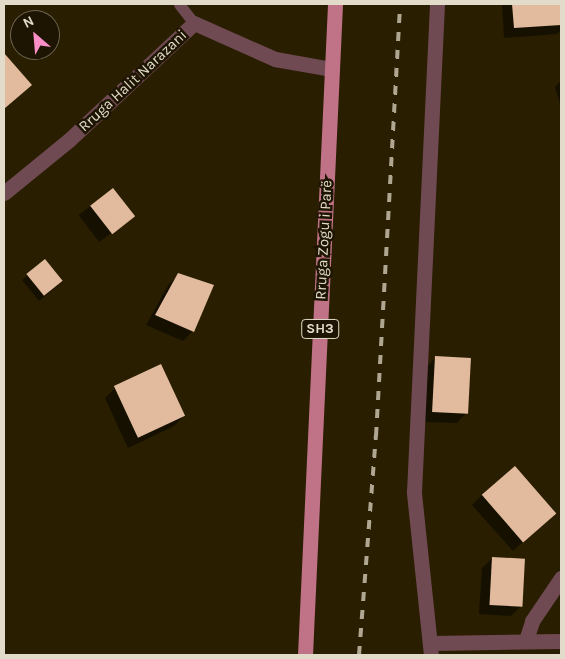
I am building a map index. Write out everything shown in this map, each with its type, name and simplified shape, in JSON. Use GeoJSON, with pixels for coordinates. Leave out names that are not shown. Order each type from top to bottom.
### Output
{"type":"FeatureCollection","features":[{"type":"Feature","properties":{"kind":"main road","name":"Rruga Zogu i Parë"},"geometry":{"type":"LineString","coordinates":[[305,655],[335,4]]}},
{"type":"Feature","properties":{"kind":"street"},"geometry":{"type":"LineString","coordinates":[[437,4],[414,492],[423,601],[431,649],[526,640],[561,641]]}},
{"type":"Feature","properties":{"kind":"street","name":"Rruga Halit Narazani"},"geometry":{"type":"LineString","coordinates":[[4,193],[69,140],[194,23],[276,59],[332,68]]}},
{"type":"Feature","properties":{"kind":"street"},"geometry":{"type":"LineString","coordinates":[[526,640],[532,621],[561,578]]}},
{"type":"Feature","properties":{"kind":"lane"},"geometry":{"type":"LineString","coordinates":[[179,4],[194,23]]}},
{"type":"Feature","properties":{"kind":"building"},"geometry":{"type":"Polygon","coordinates":[[[512,4],[561,4],[561,25],[514,28],[512,4]]]}},
{"type":"Feature","properties":{"kind":"building"},"geometry":{"type":"Polygon","coordinates":[[[4,53],[32,85],[4,109],[4,53]]]}},
{"type":"Feature","properties":{"kind":"building"},"geometry":{"type":"Polygon","coordinates":[[[113,188],[135,216],[112,234],[90,206],[113,188]]]}},
{"type":"Feature","properties":{"kind":"building"},"geometry":{"type":"Polygon","coordinates":[[[45,259],[63,281],[44,296],[26,274],[45,259]]]}},
{"type":"Feature","properties":{"kind":"building"},"geometry":{"type":"Polygon","coordinates":[[[178,273],[214,285],[194,332],[155,315],[178,273]]]}},
{"type":"Feature","properties":{"kind":"building"},"geometry":{"type":"Polygon","coordinates":[[[435,356],[471,358],[468,414],[432,412],[435,356]]]}},
{"type":"Feature","properties":{"kind":"building"},"geometry":{"type":"Polygon","coordinates":[[[161,364],[185,416],[138,438],[114,386],[161,364]]]}},
{"type":"Feature","properties":{"kind":"building"},"geometry":{"type":"Polygon","coordinates":[[[515,466],[556,514],[523,542],[482,495],[515,466]]]}},
{"type":"Feature","properties":{"kind":"building"},"geometry":{"type":"Polygon","coordinates":[[[492,557],[525,559],[522,607],[489,605],[492,557]]]}},
{"type":"Feature","properties":{"kind":"railway"},"geometry":{"type":"LineString","coordinates":[[359,655],[376,436],[400,4]]}}]}
